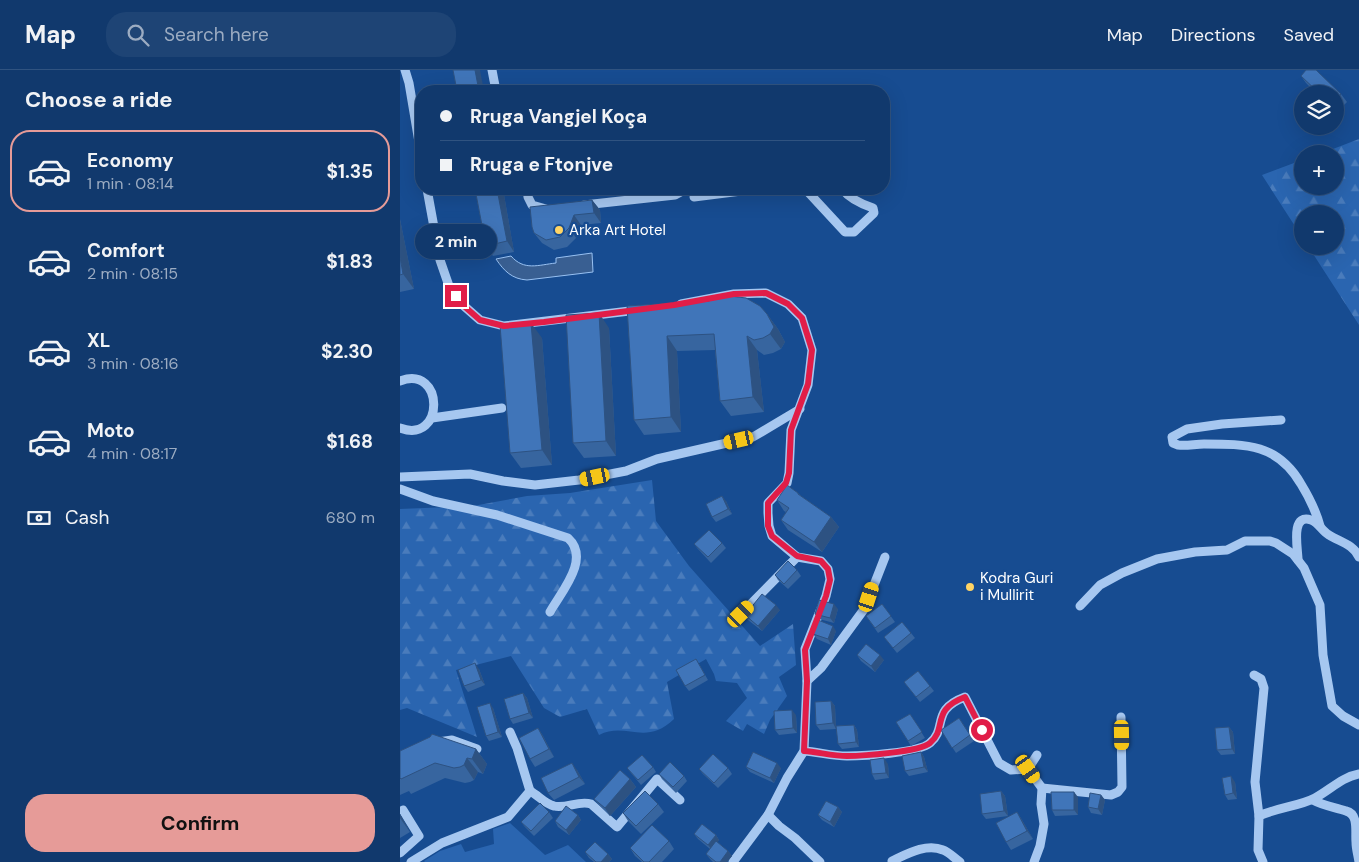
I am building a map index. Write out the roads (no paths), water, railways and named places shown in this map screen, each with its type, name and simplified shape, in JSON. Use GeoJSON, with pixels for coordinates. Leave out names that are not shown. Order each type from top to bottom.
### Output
{"type":"FeatureCollection","features":[{"type":"Feature","properties":{"kind":"street"},"geometry":{"type":"LineString","coordinates":[[405,70],[415,122]]}},
{"type":"Feature","properties":{"kind":"street"},"geometry":{"type":"LineString","coordinates":[[492,70],[495,85]]}},
{"type":"Feature","properties":{"kind":"street"},"geometry":{"type":"LineString","coordinates":[[428,195],[440,260],[449,286],[464,306],[480,320],[504,326],[646,309]]}},
{"type":"Feature","properties":{"kind":"street"},"geometry":{"type":"LineString","coordinates":[[528,195],[532,205],[543,209],[552,208]]}},
{"type":"Feature","properties":{"kind":"street"},"geometry":{"type":"LineString","coordinates":[[577,206],[667,195]]}},
{"type":"Feature","properties":{"kind":"street"},"geometry":{"type":"LineString","coordinates":[[694,197],[710,195]]}},
{"type":"Feature","properties":{"kind":"street"},"geometry":{"type":"LineString","coordinates":[[811,195],[845,232],[854,232],[874,213],[873,208],[861,204],[848,195]]}},
{"type":"Feature","properties":{"kind":"street"},"geometry":{"type":"LineString","coordinates":[[674,305],[734,294],[766,293],[788,304],[802,318],[812,350],[808,384],[791,430],[789,473],[786,483],[768,503],[768,526],[772,536],[797,556],[821,561],[828,569],[830,580],[826,596],[805,650],[807,681],[804,751],[787,778],[768,815],[733,862]]}},
{"type":"Feature","properties":{"kind":"street"},"geometry":{"type":"LineString","coordinates":[[400,428],[411,430],[426,424],[432,418],[435,401],[433,393],[420,381],[412,379],[401,380]]}},
{"type":"Feature","properties":{"kind":"street"},"geometry":{"type":"LineString","coordinates":[[432,418],[502,408]]}},
{"type":"Feature","properties":{"kind":"street"},"geometry":{"type":"LineString","coordinates":[[400,476],[470,474],[535,485],[579,480],[626,471],[656,459],[753,437],[800,409]]}},
{"type":"Feature","properties":{"kind":"street"},"geometry":{"type":"LineString","coordinates":[[1281,420],[1222,424],[1188,429],[1172,437],[1173,443],[1178,445],[1235,445],[1264,449],[1276,455],[1284,460],[1298,479],[1317,515],[1320,526]]}},
{"type":"Feature","properties":{"kind":"street"},"geometry":{"type":"LineString","coordinates":[[400,489],[433,501],[497,515],[568,538],[575,544],[578,555],[575,569],[550,612]]}},
{"type":"Feature","properties":{"kind":"street"},"geometry":{"type":"LineString","coordinates":[[1298,560],[1296,528],[1301,521],[1306,519],[1312,520],[1328,534],[1347,544],[1356,551],[1359,557]]}},
{"type":"Feature","properties":{"kind":"street"},"geometry":{"type":"LineString","coordinates":[[1080,606],[1100,585],[1122,573],[1170,556],[1203,551],[1227,550],[1244,541],[1251,540],[1276,543],[1293,554],[1304,568],[1320,605],[1323,655],[1332,706],[1343,716],[1359,725]]}},
{"type":"Feature","properties":{"kind":"street"},"geometry":{"type":"LineString","coordinates":[[741,614],[797,556]]}},
{"type":"Feature","properties":{"kind":"street"},"geometry":{"type":"LineString","coordinates":[[807,681],[821,668],[866,608],[884,556]]}},
{"type":"Feature","properties":{"kind":"street"},"geometry":{"type":"LineString","coordinates":[[1254,675],[1261,679],[1264,688],[1254,782],[1259,816],[1258,850],[1263,862]]}},
{"type":"Feature","properties":{"kind":"street"},"geometry":{"type":"LineString","coordinates":[[804,751],[846,756],[918,749],[930,743],[937,732],[944,711],[953,702],[965,697],[999,763],[1011,770],[1028,769]]}},
{"type":"Feature","properties":{"kind":"street"},"geometry":{"type":"LineString","coordinates":[[1042,788],[1111,795],[1118,792],[1122,787],[1121,718]]}},
{"type":"Feature","properties":{"kind":"street"},"geometry":{"type":"LineString","coordinates":[[510,732],[530,791],[553,806],[586,802],[617,826],[657,779],[680,800]]}},
{"type":"Feature","properties":{"kind":"street"},"geometry":{"type":"LineString","coordinates":[[428,747],[444,740],[452,740],[477,749]]}},
{"type":"Feature","properties":{"kind":"street"},"geometry":{"type":"LineString","coordinates":[[1028,769],[1037,756]]}},
{"type":"Feature","properties":{"kind":"street"},"geometry":{"type":"LineString","coordinates":[[1028,769],[1042,788],[1041,804],[1044,824],[1040,846],[1034,862]]}},
{"type":"Feature","properties":{"kind":"street"},"geometry":{"type":"LineString","coordinates":[[1259,816],[1267,812],[1313,800],[1348,776],[1359,774]]}},
{"type":"Feature","properties":{"kind":"street"},"geometry":{"type":"LineString","coordinates":[[411,862],[442,843],[508,817],[530,791]]}},
{"type":"Feature","properties":{"kind":"street"},"geometry":{"type":"LineString","coordinates":[[1313,800],[1322,806],[1350,811],[1353,815],[1356,823],[1356,843],[1359,862]]}},
{"type":"Feature","properties":{"kind":"street"},"geometry":{"type":"LineString","coordinates":[[400,853],[419,836],[403,810]]}},
{"type":"Feature","properties":{"kind":"street"},"geometry":{"type":"LineString","coordinates":[[768,815],[820,862]]}},
{"type":"Feature","properties":{"kind":"street"},"geometry":{"type":"LineString","coordinates":[[892,861],[915,850],[928,848],[942,850],[960,862]]}},
{"type":"Feature","properties":{"kind":"place","name":"Arka Art Hotel"},"geometry":{"type":"Point","coordinates":[559,230]}},
{"type":"Feature","properties":{"kind":"place","name":"Kodra Guri i Mullirit"},"geometry":{"type":"Point","coordinates":[970,587]}}]}
